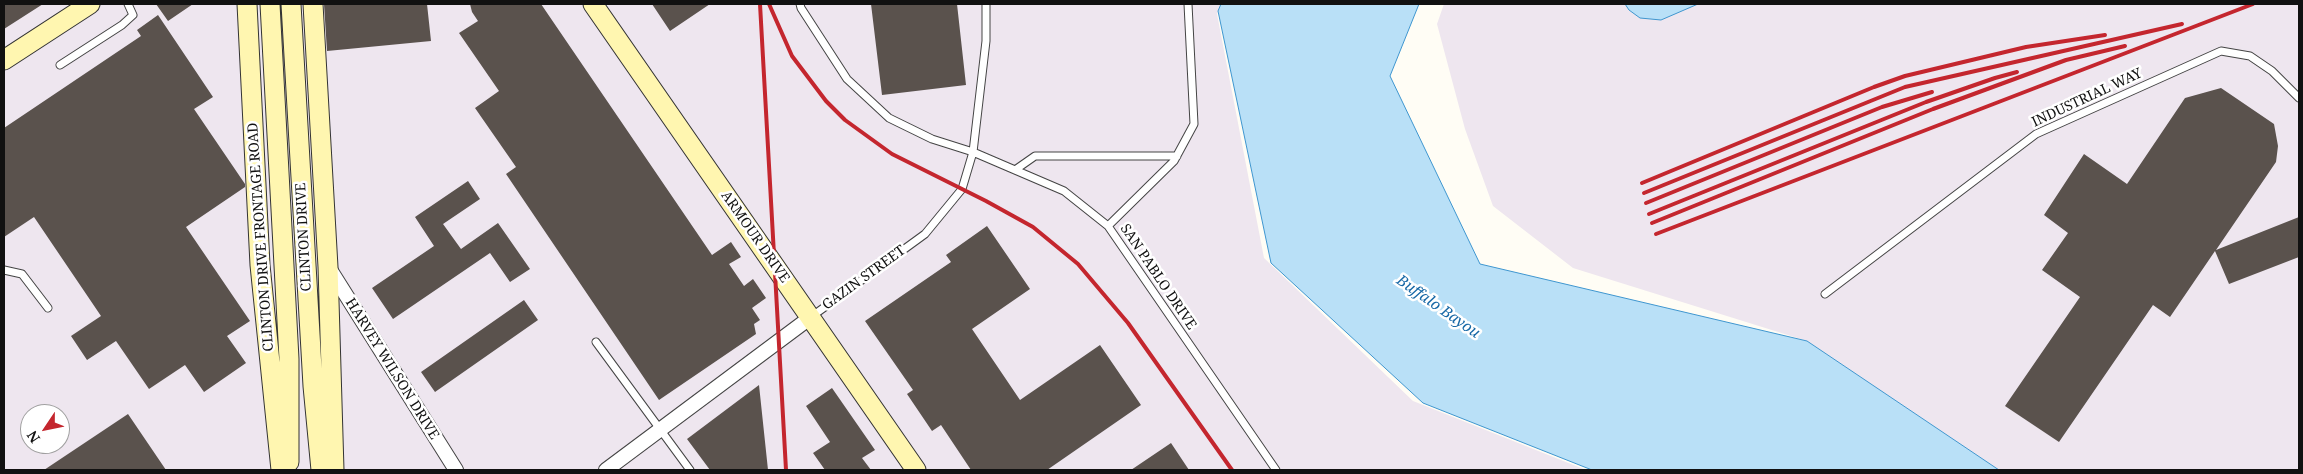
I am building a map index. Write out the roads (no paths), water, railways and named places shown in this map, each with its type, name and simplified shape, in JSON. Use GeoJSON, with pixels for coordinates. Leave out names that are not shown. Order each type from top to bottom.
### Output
{"type":"FeatureCollection","features":[{"type":"Feature","properties":{"kind":"street"},"geometry":{"type":"LineString","coordinates":[[4,60],[90,4]]}},
{"type":"Feature","properties":{"kind":"street","name":"CLINTON DRIVE FRONTAGE ROAD"},"geometry":{"type":"LineString","coordinates":[[247,4],[260,265],[281,470]]}},
{"type":"Feature","properties":{"kind":"street","name":"CLINTON DRIVE"},"geometry":{"type":"LineString","coordinates":[[270,4],[289,359],[289,470]]}},
{"type":"Feature","properties":{"kind":"street","name":"CLINTON DRIVE"},"geometry":{"type":"LineString","coordinates":[[291,4],[313,386],[321,470]]}},
{"type":"Feature","properties":{"kind":"street"},"geometry":{"type":"LineString","coordinates":[[313,4],[328,267],[334,470]]}},
{"type":"Feature","properties":{"kind":"street","name":"ARMOUR DRIVE"},"geometry":{"type":"LineString","coordinates":[[594,4],[916,470]]}},
{"type":"Feature","properties":{"kind":"street","name":"HARVEY WILSON DRIVE"},"geometry":{"type":"LineString","coordinates":[[328,267],[456,470]]}},
{"type":"Feature","properties":{"kind":"street","name":"GAZIN STREET"},"geometry":{"type":"LineString","coordinates":[[606,470],[811,317]]}},
{"type":"Feature","properties":{"kind":"lane"},"geometry":{"type":"LineString","coordinates":[[60,65],[122,25],[133,15],[128,4]]}},
{"type":"Feature","properties":{"kind":"lane","name":"SAN PABLO DRIVE"},"geometry":{"type":"LineString","coordinates":[[800,4],[847,79],[889,118],[932,140],[973,152],[1064,191],[1108,226],[1276,470]]}},
{"type":"Feature","properties":{"kind":"lane","name":"GAZIN STREET"},"geometry":{"type":"LineString","coordinates":[[811,317],[924,234],[962,189],[973,152],[986,41],[986,4]]}},
{"type":"Feature","properties":{"kind":"lane"},"geometry":{"type":"LineString","coordinates":[[1108,226],[1174,161],[1194,124],[1188,4]]}},
{"type":"Feature","properties":{"kind":"lane","name":"INDUSTRIAL WAY"},"geometry":{"type":"LineString","coordinates":[[1825,294],[2036,134],[2221,51],[2250,56],[2272,71],[2299,98]]}},
{"type":"Feature","properties":{"kind":"lane"},"geometry":{"type":"LineString","coordinates":[[1015,170],[1035,156],[1177,156]]}},
{"type":"Feature","properties":{"kind":"lane"},"geometry":{"type":"LineString","coordinates":[[4,270],[22,274],[48,308]]}},
{"type":"Feature","properties":{"kind":"lane"},"geometry":{"type":"LineString","coordinates":[[596,342],[690,470]]}},
{"type":"Feature","properties":{"kind":"water","name":"Buffalo Bayou"},"geometry":{"type":"Polygon","coordinates":[[[1221,4],[1419,4],[1390,76],[1480,264],[1807,341],[1999,470],[1592,470],[1423,403],[1271,263],[1218,11],[1221,4]]]}},
{"type":"Feature","properties":{"kind":"water"},"geometry":{"type":"Polygon","coordinates":[[[1625,4],[1698,4],[1661,20],[1640,18],[1629,10],[1625,4]]]}},
{"type":"Feature","properties":{"kind":"railway"},"geometry":{"type":"LineString","coordinates":[[760,4],[786,470]]}},
{"type":"Feature","properties":{"kind":"railway"},"geometry":{"type":"LineString","coordinates":[[769,4],[792,56],[826,101],[845,120],[892,154],[1033,227],[1078,264],[1128,323],[1232,470]]}},
{"type":"Feature","properties":{"kind":"railway"},"geometry":{"type":"LineString","coordinates":[[1656,234],[2253,4]]}},
{"type":"Feature","properties":{"kind":"railway"},"geometry":{"type":"LineString","coordinates":[[1644,193],[1905,87],[2182,24]]}},
{"type":"Feature","properties":{"kind":"railway"},"geometry":{"type":"LineString","coordinates":[[1642,183],[1905,76],[2026,47],[2105,35]]}},
{"type":"Feature","properties":{"kind":"railway"},"geometry":{"type":"LineString","coordinates":[[1652,223],[1933,109],[2066,60],[2125,46]]}},
{"type":"Feature","properties":{"kind":"railway"},"geometry":{"type":"LineString","coordinates":[[1649,214],[1926,102],[2017,72]]}},
{"type":"Feature","properties":{"kind":"railway"},"geometry":{"type":"LineString","coordinates":[[1646,203],[1882,107],[1932,92]]}}]}
